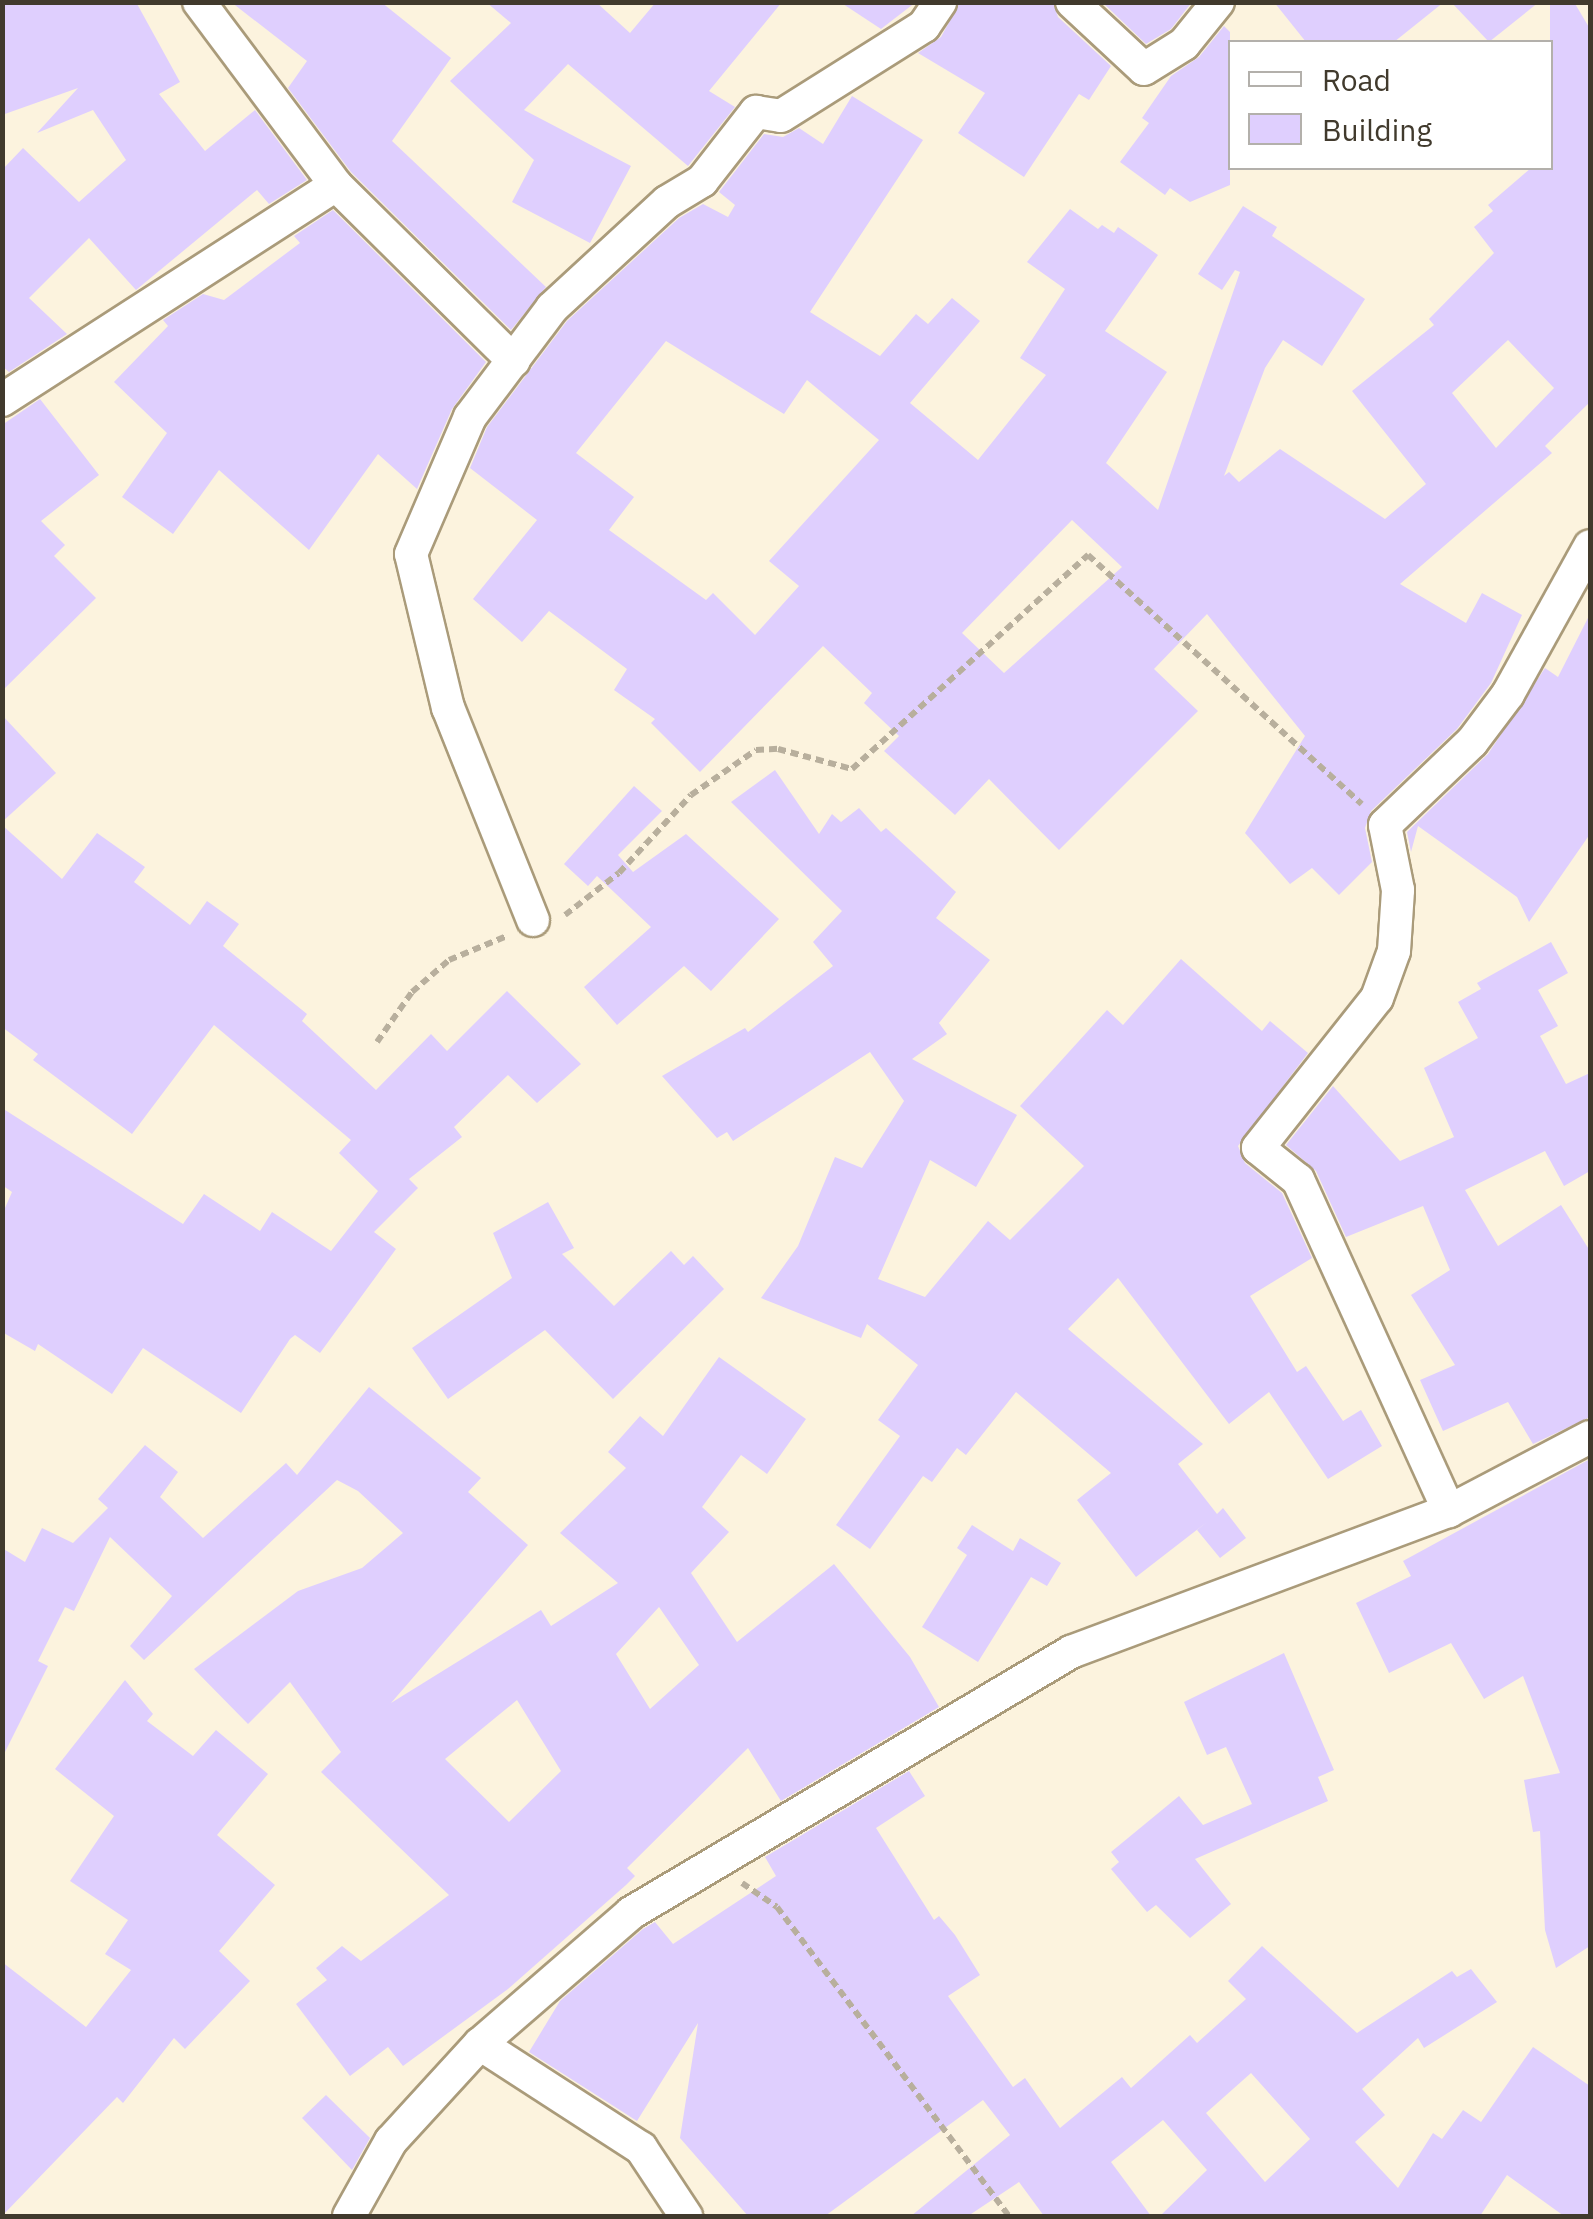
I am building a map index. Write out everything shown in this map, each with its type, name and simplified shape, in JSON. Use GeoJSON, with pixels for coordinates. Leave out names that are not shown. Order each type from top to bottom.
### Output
{"type":"FeatureCollection","features":[{"type":"Feature","properties":{"kind":"street"},"geometry":{"type":"LineString","coordinates":[[199,2],[336,184],[514,361]]}},
{"type":"Feature","properties":{"kind":"street"},"geometry":{"type":"LineString","coordinates":[[533,920],[448,708],[411,554],[470,417],[552,308],[667,202],[702,181],[756,112],[781,116],[924,26],[940,2]]}},
{"type":"Feature","properties":{"kind":"street"},"geometry":{"type":"LineString","coordinates":[[1072,2],[1144,69],[1184,44],[1218,2]]}},
{"type":"Feature","properties":{"kind":"street"},"geometry":{"type":"LineString","coordinates":[[2,400],[336,184]]}},
{"type":"Feature","properties":{"kind":"street"},"geometry":{"type":"LineString","coordinates":[[1448,1511],[1298,1180],[1258,1148],[1378,998],[1394,951],[1398,890],[1385,825],[1472,742],[1508,694],[1590,546]]}},
{"type":"Feature","properties":{"kind":"street"},"geometry":{"type":"LineString","coordinates":[[348,2216],[391,2141],[480,2044],[632,1912],[1071,1652],[1448,1511],[1590,1438]]}},
{"type":"Feature","properties":{"kind":"street"},"geometry":{"type":"LineString","coordinates":[[480,2044],[641,2148],[686,2216]]}},
{"type":"Feature","properties":{"kind":"path"},"geometry":{"type":"LineString","coordinates":[[377,1042],[412,992],[449,960],[533,920],[572,914],[691,794],[756,750],[778,749],[852,769],[1088,555],[1385,825]]}},
{"type":"Feature","properties":{"kind":"path"},"geometry":{"type":"LineString","coordinates":[[710,1866],[778,1907],[1009,2216]]}},
{"type":"Feature","properties":{"kind":"building"},"geometry":{"type":"Polygon","coordinates":[[[2,2],[136,2],[180,82],[159,94],[205,151],[255,110],[307,180],[269,204],[257,190],[136,290],[89,238],[29,298],[67,334],[9,372],[2,366],[2,170],[23,148],[79,202],[126,160],[93,110],[37,133],[78,88],[2,115],[2,2]]]}},
{"type":"Feature","properties":{"kind":"building"},"geometry":{"type":"Polygon","coordinates":[[[231,2],[381,2],[451,58],[392,141],[546,287],[511,330],[351,172],[288,88],[307,61],[231,2]]]}},
{"type":"Feature","properties":{"kind":"building"},"geometry":{"type":"Polygon","coordinates":[[[486,2],[596,2],[630,33],[656,2],[782,2],[709,91],[735,107],[688,166],[568,64],[524,110],[631,166],[590,243],[512,202],[534,160],[450,81],[511,23],[486,2]]]}},
{"type":"Feature","properties":{"kind":"building"},"geometry":{"type":"Polygon","coordinates":[[[840,2],[916,2],[881,29],[840,2]]]}},
{"type":"Feature","properties":{"kind":"building"},"geometry":{"type":"Polygon","coordinates":[[[960,2],[1053,2],[1058,17],[1111,66],[1089,100],[1079,94],[1024,177],[958,133],[985,93],[918,53],[941,37],[960,2]]]}},
{"type":"Feature","properties":{"kind":"building"},"geometry":{"type":"Polygon","coordinates":[[[1102,2],[1192,2],[1171,29],[1146,44],[1102,2]]]}},
{"type":"Feature","properties":{"kind":"building"},"geometry":{"type":"Polygon","coordinates":[[[1274,2],[1444,2],[1396,40],[1304,40],[1274,2]]]}},
{"type":"Feature","properties":{"kind":"building"},"geometry":{"type":"Polygon","coordinates":[[[1451,2],[1539,2],[1492,40],[1487,40],[1451,2]]]}},
{"type":"Feature","properties":{"kind":"building"},"geometry":{"type":"Polygon","coordinates":[[[1550,2],[1574,2],[1590,29],[1590,402],[1545,446],[1552,453],[1400,584],[1466,623],[1482,593],[1522,615],[1491,683],[1457,729],[1371,811],[1365,828],[1372,862],[1339,895],[1312,868],[1290,884],[1245,833],[1305,736],[1207,614],[1154,669],[1198,711],[1059,850],[989,779],[955,815],[884,751],[899,736],[864,703],[872,693],[823,646],[700,772],[651,723],[655,719],[614,690],[627,669],[549,611],[522,642],[473,599],[537,520],[470,468],[487,427],[567,321],[679,218],[703,204],[728,217],[735,205],[719,192],[764,134],[783,137],[799,128],[823,144],[852,96],[923,140],[810,312],[880,356],[916,314],[928,324],[952,298],[980,321],[910,403],[978,460],[1046,375],[1020,358],[1065,289],[1027,262],[1070,209],[1098,229],[1102,225],[1114,233],[1118,227],[1158,255],[1105,331],[1167,372],[1106,463],[1158,510],[1240,272],[1235,270],[1222,290],[1198,274],[1243,206],[1277,227],[1272,236],[1365,299],[1322,366],[1283,340],[1265,368],[1224,476],[1229,472],[1239,482],[1280,449],[1385,519],[1426,484],[1352,391],[1434,325],[1429,319],[1494,253],[1474,227],[1493,211],[1488,205],[1529,170],[1553,170],[1550,2]],[[1508,340],[1452,393],[1496,448],[1554,388],[1508,340]],[[666,341],[576,453],[634,497],[609,530],[706,600],[713,593],[755,635],[799,586],[769,561],[879,440],[807,380],[784,414],[666,341]],[[1072,520],[962,633],[1004,673],[1122,567],[1072,520]]]}},
{"type":"Feature","properties":{"kind":"building"},"geometry":{"type":"Polygon","coordinates":[[[1224,26],[1230,32],[1230,185],[1190,202],[1170,188],[1165,195],[1120,162],[1149,123],[1142,118],[1171,76],[1199,57],[1224,26]]]}},
{"type":"Feature","properties":{"kind":"building"},"geometry":{"type":"Polygon","coordinates":[[[333,210],[486,362],[452,409],[417,489],[378,454],[309,550],[219,470],[173,534],[122,497],[167,433],[114,382],[168,326],[163,320],[203,294],[224,300],[300,243],[294,236],[333,210]]]}},
{"type":"Feature","properties":{"kind":"building"},"geometry":{"type":"Polygon","coordinates":[[[40,399],[99,475],[41,521],[65,545],[54,556],[96,598],[2,691],[2,425],[40,399]]]}},
{"type":"Feature","properties":{"kind":"building"},"geometry":{"type":"Polygon","coordinates":[[[1590,614],[1590,834],[1529,922],[1517,897],[1418,826],[1411,852],[1407,832],[1488,754],[1545,668],[1558,677],[1590,614]]]}},
{"type":"Feature","properties":{"kind":"building"},"geometry":{"type":"Polygon","coordinates":[[[2,715],[56,773],[2,822],[2,715]]]}},
{"type":"Feature","properties":{"kind":"building"},"geometry":{"type":"Polygon","coordinates":[[[775,770],[819,834],[832,814],[841,822],[859,808],[881,832],[886,828],[956,892],[936,918],[990,960],[939,1023],[947,1034],[912,1059],[1017,1115],[976,1187],[930,1160],[878,1279],[925,1297],[988,1221],[1010,1240],[1084,1166],[1020,1106],[1107,1010],[1123,1025],[1181,959],[1262,1031],[1270,1021],[1308,1053],[1238,1146],[1245,1163],[1282,1193],[1312,1258],[1250,1296],[1297,1372],[1306,1366],[1343,1421],[1361,1410],[1382,1446],[1328,1479],[1269,1392],[1229,1424],[1118,1278],[1068,1329],[1203,1444],[1178,1464],[1217,1514],[1223,1508],[1246,1538],[1220,1558],[1197,1530],[1207,1522],[1136,1577],[1077,1500],[1111,1473],[1016,1392],[966,1455],[957,1448],[932,1482],[923,1476],[870,1549],[836,1525],[900,1436],[878,1420],[918,1365],[867,1324],[861,1338],[761,1298],[798,1246],[835,1157],[862,1168],[904,1101],[870,1052],[733,1141],[727,1132],[717,1138],[662,1076],[745,1028],[748,1032],[833,966],[813,942],[842,911],[731,802],[775,770]]]}},
{"type":"Feature","properties":{"kind":"building"},"geometry":{"type":"Polygon","coordinates":[[[634,786],[662,811],[618,855],[633,872],[686,834],[779,919],[711,991],[684,966],[617,1025],[584,987],[651,927],[597,876],[588,886],[564,864],[634,786]]]}},
{"type":"Feature","properties":{"kind":"building"},"geometry":{"type":"Polygon","coordinates":[[[2,825],[62,879],[97,833],[145,867],[134,882],[190,925],[207,901],[239,924],[223,946],[307,1014],[302,1021],[376,1090],[431,1034],[447,1051],[507,991],[581,1064],[537,1103],[508,1075],[454,1127],[462,1137],[409,1179],[418,1188],[374,1232],[396,1249],[320,1353],[295,1335],[241,1413],[143,1348],[112,1394],[38,1344],[35,1351],[2,1332],[2,1215],[12,1192],[2,1185],[2,1108],[183,1224],[204,1194],[260,1231],[272,1212],[331,1251],[378,1191],[339,1153],[351,1140],[214,1025],[132,1134],[33,1060],[38,1054],[2,1027],[2,825]]]}},
{"type":"Feature","properties":{"kind":"building"},"geometry":{"type":"Polygon","coordinates":[[[1551,942],[1568,973],[1538,990],[1558,1026],[1540,1036],[1566,1084],[1590,1073],[1590,1171],[1564,1186],[1545,1151],[1465,1190],[1498,1246],[1561,1205],[1590,1251],[1590,1417],[1533,1444],[1508,1402],[1443,1431],[1420,1380],[1455,1365],[1411,1295],[1450,1270],[1423,1206],[1346,1237],[1316,1171],[1286,1145],[1333,1086],[1400,1161],[1454,1137],[1424,1068],[1478,1038],[1458,1002],[1481,989],[1477,983],[1551,942]]]}},
{"type":"Feature","properties":{"kind":"building"},"geometry":{"type":"Polygon","coordinates":[[[548,1202],[574,1248],[562,1254],[614,1306],[671,1251],[684,1265],[693,1256],[724,1289],[613,1399],[545,1330],[448,1399],[412,1348],[512,1278],[493,1233],[548,1202]]]}},
{"type":"Feature","properties":{"kind":"building"},"geometry":{"type":"Polygon","coordinates":[[[719,1357],[806,1419],[767,1474],[741,1455],[702,1507],[729,1532],[691,1573],[737,1642],[834,1564],[910,1657],[939,1707],[781,1801],[748,1748],[627,1868],[635,1876],[626,1885],[508,1989],[403,2066],[388,2047],[350,2076],[296,2004],[327,1980],[316,1968],[342,1946],[361,1961],[449,1895],[321,1772],[341,1752],[290,1682],[248,1724],[194,1669],[298,1591],[362,1568],[403,1533],[358,1491],[337,1480],[144,1660],[130,1646],[172,1596],[110,1537],[74,1611],[65,1607],[38,1661],[48,1666],[2,1758],[2,1548],[25,1562],[42,1528],[73,1543],[108,1508],[98,1499],[145,1445],[178,1472],[160,1497],[203,1538],[286,1463],[297,1475],[369,1387],[481,1478],[468,1492],[528,1545],[391,1703],[541,1610],[551,1626],[618,1583],[560,1533],[626,1468],[608,1452],[640,1416],[663,1436],[719,1357]],[[659,1607],[616,1654],[650,1709],[699,1665],[659,1607]],[[517,1700],[445,1759],[509,1822],[561,1771],[517,1700]]]}},
{"type":"Feature","properties":{"kind":"building"},"geometry":{"type":"Polygon","coordinates":[[[1590,1459],[1590,1946],[1556,1968],[1545,1930],[1540,1831],[1533,1832],[1524,1780],[1560,1773],[1523,1676],[1484,1699],[1451,1643],[1389,1673],[1356,1603],[1411,1576],[1403,1561],[1590,1459]]]}},
{"type":"Feature","properties":{"kind":"building"},"geometry":{"type":"Polygon","coordinates":[[[972,1525],[1013,1551],[1020,1538],[1061,1563],[1047,1586],[1031,1577],[978,1662],[922,1627],[967,1555],[957,1548],[972,1525]]]}},
{"type":"Feature","properties":{"kind":"building"},"geometry":{"type":"Polygon","coordinates":[[[1284,1653],[1334,1770],[1318,1777],[1328,1801],[1195,1859],[1231,1904],[1190,1938],[1156,1905],[1147,1912],[1111,1869],[1119,1862],[1111,1852],[1179,1796],[1203,1825],[1252,1804],[1226,1747],[1207,1755],[1184,1702],[1284,1653]]]}},
{"type":"Feature","properties":{"kind":"building"},"geometry":{"type":"Polygon","coordinates":[[[125,1680],[153,1714],[147,1721],[193,1756],[216,1730],[268,1774],[217,1835],[275,1885],[219,1951],[250,1981],[185,2049],[174,2038],[123,2103],[117,2097],[2,2216],[2,1962],[86,2027],[131,1970],[105,1954],[128,1920],[70,1881],[114,1816],[55,1769],[125,1680]]]}},
{"type":"Feature","properties":{"kind":"building"},"geometry":{"type":"Polygon","coordinates":[[[909,1771],[925,1796],[876,1828],[934,1920],[939,1916],[955,1935],[980,1975],[948,1996],[1013,2087],[1025,2078],[1060,2128],[1122,2077],[1131,2088],[1190,2035],[1197,2043],[1246,1999],[1228,1981],[1262,1946],[1357,2033],[1452,1971],[1457,1977],[1471,1969],[1497,2002],[1424,2048],[1418,2038],[1362,2089],[1385,2115],[1355,2142],[1398,2188],[1433,2133],[1442,2139],[1463,2110],[1481,2122],[1533,2047],[1590,2086],[1590,2216],[1564,2216],[1507,2175],[1480,2216],[1160,2216],[1207,2170],[1163,2120],[1111,2162],[1151,2216],[1044,2216],[1019,2182],[968,2216],[911,2216],[1010,2135],[983,2100],[825,2216],[748,2216],[680,2138],[698,2023],[637,2121],[529,2052],[560,2001],[643,1929],[655,1922],[673,1944],[776,1876],[765,1857],[909,1771]],[[1251,2073],[1206,2113],[1265,2182],[1310,2139],[1251,2073]]]}},
{"type":"Feature","properties":{"kind":"building"},"geometry":{"type":"Polygon","coordinates":[[[326,2095],[370,2138],[352,2170],[302,2118],[326,2095]]]}}]}
